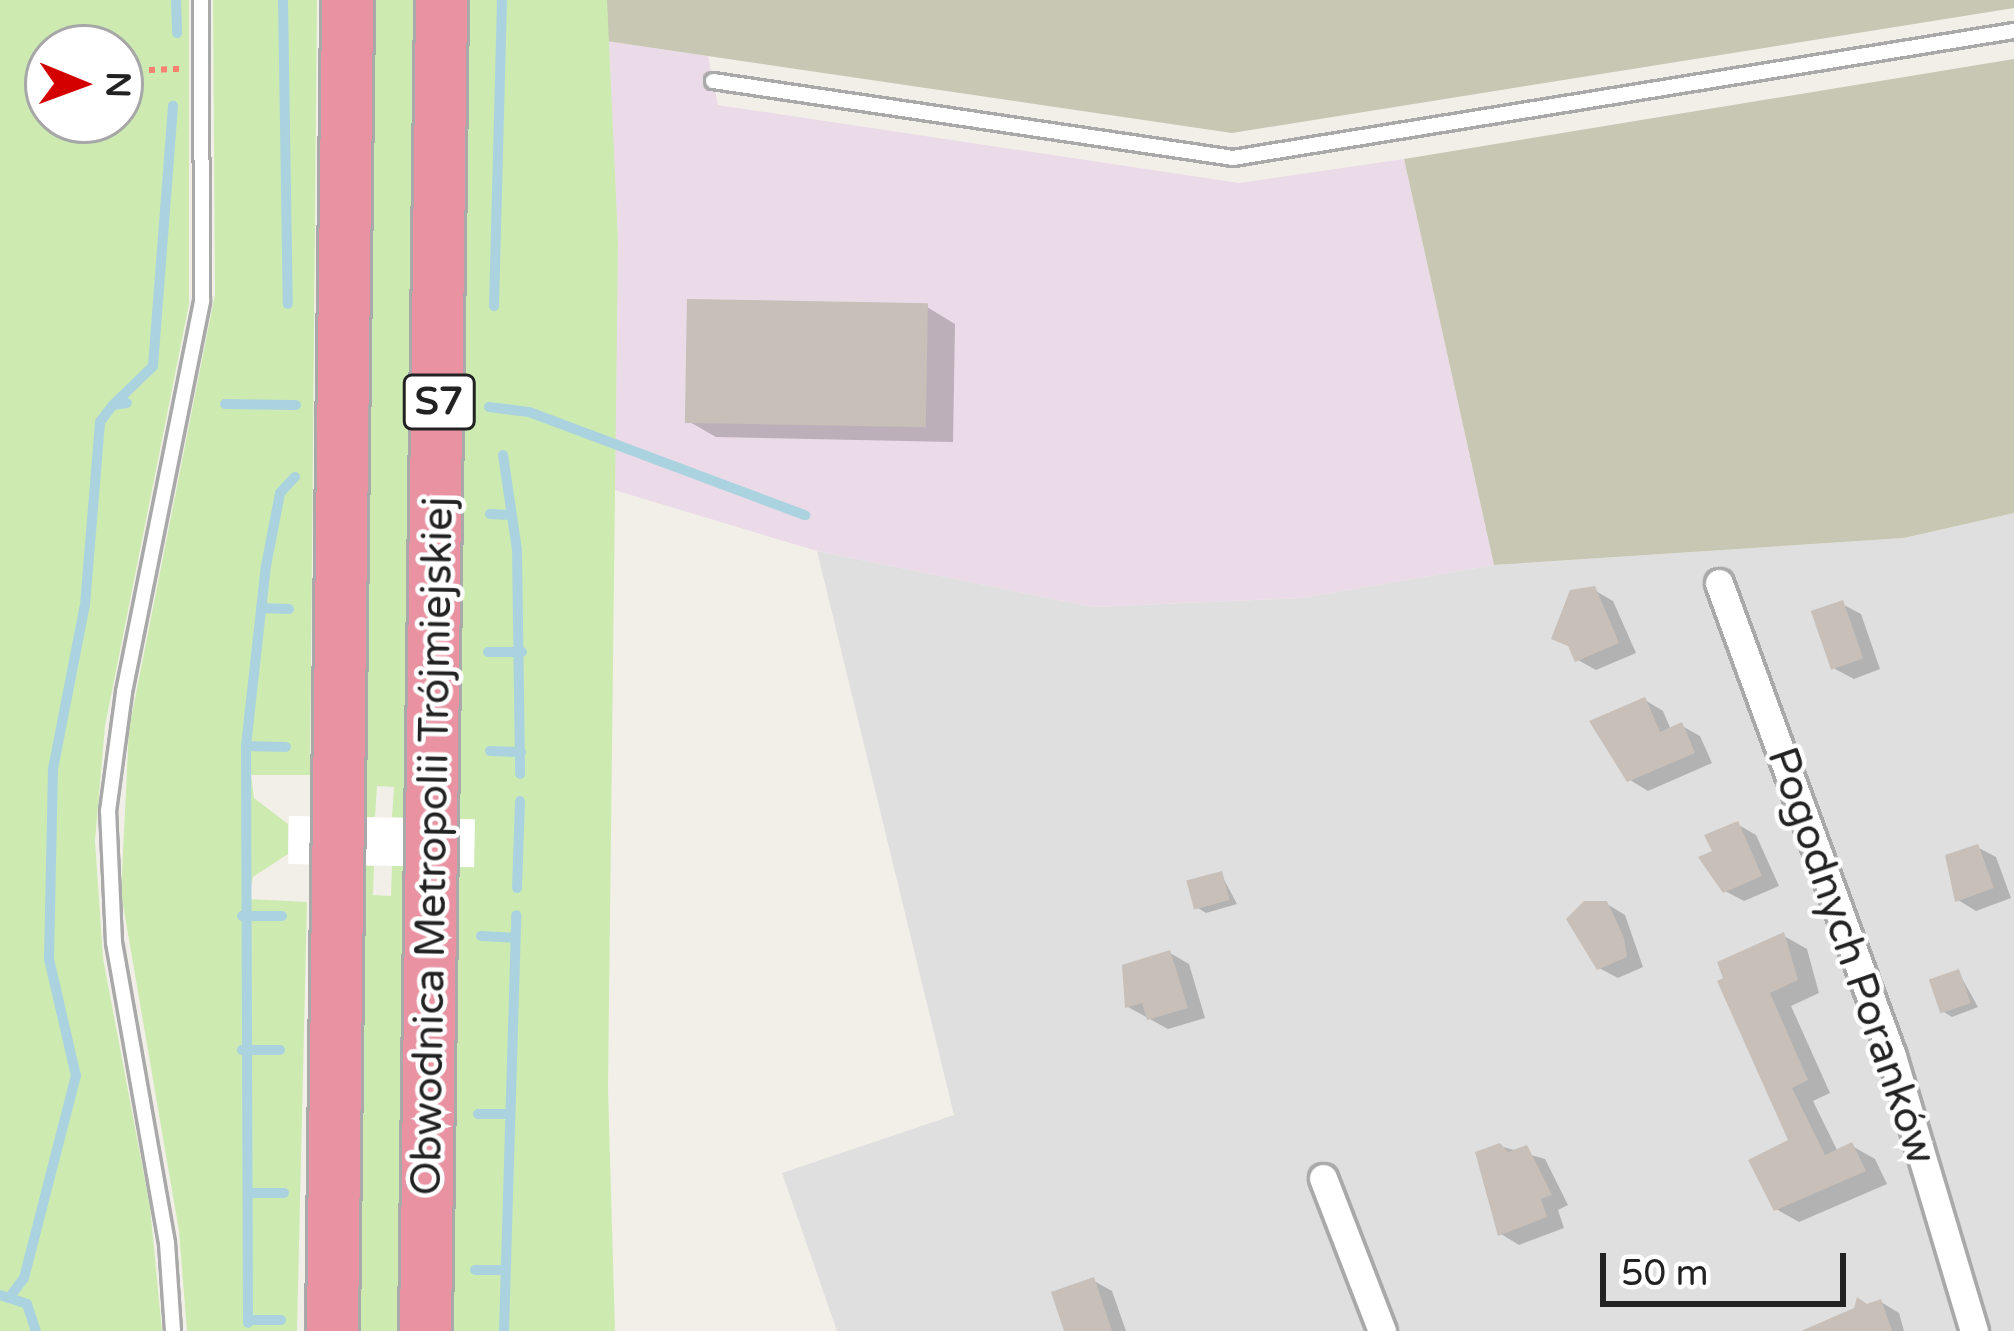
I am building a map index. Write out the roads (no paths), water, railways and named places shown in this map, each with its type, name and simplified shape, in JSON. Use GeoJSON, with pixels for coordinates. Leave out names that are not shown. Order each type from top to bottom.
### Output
{"type":"FeatureCollection","features":[{"type":"Feature","properties":{"kind":"highway","name":"S7"},"geometry":{"type":"LineString","coordinates":[[332,1331],[347,0]]}},
{"type":"Feature","properties":{"kind":"highway","name":"Obwodnica Metropolii Trójmiejskiej"},"geometry":{"type":"LineString","coordinates":[[424,1331],[441,0]]}},
{"type":"Feature","properties":{"kind":"street","name":"Pogodnych Poranków"},"geometry":{"type":"LineString","coordinates":[[1720,583],[1892,1056],[1974,1331]]}},
{"type":"Feature","properties":{"kind":"street"},"geometry":{"type":"LineString","coordinates":[[1323,1178],[1382,1331]]}},
{"type":"Feature","properties":{"kind":"lane"},"geometry":{"type":"LineString","coordinates":[[173,1331],[167,1243],[114,942],[108,811],[124,692],[202,301],[201,0]]}},
{"type":"Feature","properties":{"kind":"lane"},"geometry":{"type":"LineString","coordinates":[[713,81],[1233,158],[2014,31]]}},
{"type":"Feature","properties":{"kind":"waterway"},"geometry":{"type":"LineString","coordinates":[[176,0],[177,33]]}},
{"type":"Feature","properties":{"kind":"waterway"},"geometry":{"type":"LineString","coordinates":[[283,0],[288,304]]}},
{"type":"Feature","properties":{"kind":"waterway"},"geometry":{"type":"LineString","coordinates":[[494,306],[502,0]]}},
{"type":"Feature","properties":{"kind":"waterway"},"geometry":{"type":"LineString","coordinates":[[115,403],[153,366],[173,106]]}},
{"type":"Feature","properties":{"kind":"waterway"},"geometry":{"type":"LineString","coordinates":[[9,1298],[24,1278],[76,1076],[49,959],[53,769],[85,605],[100,422],[113,405],[127,403]]}},
{"type":"Feature","properties":{"kind":"waterway"},"geometry":{"type":"LineString","coordinates":[[225,404],[296,405]]}},
{"type":"Feature","properties":{"kind":"waterway"},"geometry":{"type":"LineString","coordinates":[[489,407],[529,412],[805,515]]}},
{"type":"Feature","properties":{"kind":"waterway"},"geometry":{"type":"LineString","coordinates":[[503,455],[517,550],[520,774]]}},
{"type":"Feature","properties":{"kind":"waterway"},"geometry":{"type":"LineString","coordinates":[[248,1323],[246,746],[266,566],[280,493],[295,477]]}},
{"type":"Feature","properties":{"kind":"waterway"},"geometry":{"type":"LineString","coordinates":[[490,514],[512,515]]}},
{"type":"Feature","properties":{"kind":"waterway"},"geometry":{"type":"LineString","coordinates":[[261,608],[289,609]]}},
{"type":"Feature","properties":{"kind":"waterway"},"geometry":{"type":"LineString","coordinates":[[488,652],[522,652]]}},
{"type":"Feature","properties":{"kind":"waterway"},"geometry":{"type":"LineString","coordinates":[[246,746],[286,747]]}},
{"type":"Feature","properties":{"kind":"waterway"},"geometry":{"type":"LineString","coordinates":[[490,751],[521,752]]}},
{"type":"Feature","properties":{"kind":"waterway"},"geometry":{"type":"LineString","coordinates":[[517,888],[520,801]]}},
{"type":"Feature","properties":{"kind":"waterway"},"geometry":{"type":"LineString","coordinates":[[504,1331],[516,915]]}},
{"type":"Feature","properties":{"kind":"waterway"},"geometry":{"type":"LineString","coordinates":[[242,916],[282,916]]}},
{"type":"Feature","properties":{"kind":"waterway"},"geometry":{"type":"LineString","coordinates":[[481,936],[515,938]]}},
{"type":"Feature","properties":{"kind":"waterway"},"geometry":{"type":"LineString","coordinates":[[242,1050],[280,1050]]}},
{"type":"Feature","properties":{"kind":"waterway"},"geometry":{"type":"LineString","coordinates":[[478,1114],[510,1114]]}},
{"type":"Feature","properties":{"kind":"waterway"},"geometry":{"type":"LineString","coordinates":[[249,1193],[284,1193]]}},
{"type":"Feature","properties":{"kind":"waterway"},"geometry":{"type":"LineString","coordinates":[[475,1270],[505,1270]]}},
{"type":"Feature","properties":{"kind":"waterway"},"geometry":{"type":"LineString","coordinates":[[0,1295],[27,1304],[36,1331]]}},
{"type":"Feature","properties":{"kind":"waterway"},"geometry":{"type":"LineString","coordinates":[[248,1320],[281,1320]]}}]}
